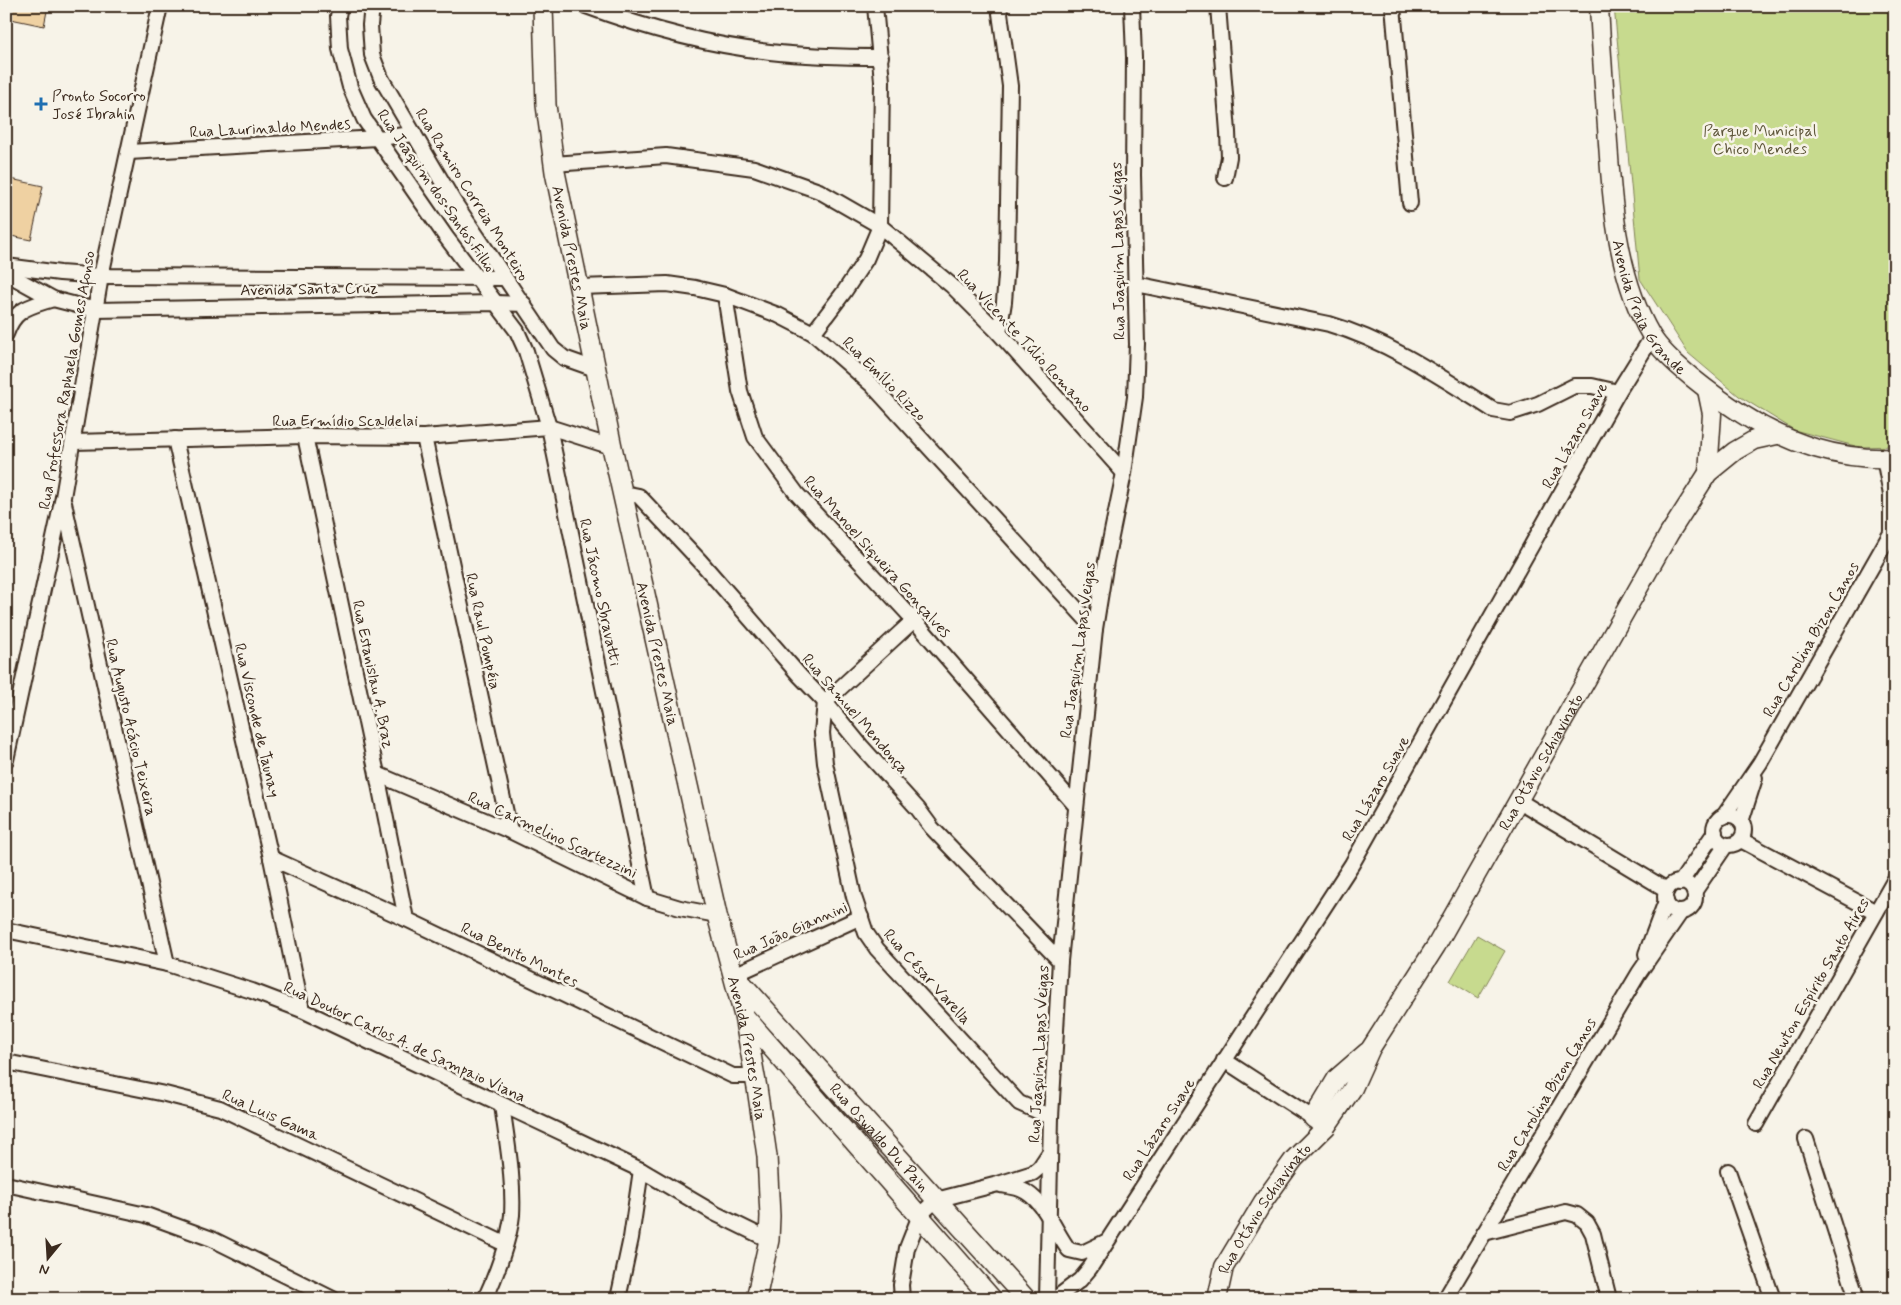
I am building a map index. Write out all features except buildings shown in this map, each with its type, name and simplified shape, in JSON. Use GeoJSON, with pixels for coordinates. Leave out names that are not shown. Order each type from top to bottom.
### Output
{"type":"FeatureCollection","features":[{"type":"Feature","properties":{"kind":"main road","name":"Avenida Prestes Maia"},"geometry":{"type":"LineString","coordinates":[[543,6],[546,105],[553,164],[612,447],[624,493],[717,916],[744,1016],[754,1076],[770,1186],[769,1240],[756,1299]]}},
{"type":"Feature","properties":{"kind":"main road","name":"Rua Oswaldo Du Pain"},"geometry":{"type":"LineString","coordinates":[[734,975],[1026,1299]]}},
{"type":"Feature","properties":{"kind":"main road","name":"Rua Oswaldo Du Pain"},"geometry":{"type":"LineString","coordinates":[[744,1016],[992,1299]]}},
{"type":"Feature","properties":{"kind":"street","name":"Rua Professora Raphaela Gomes Afonso"},"geometry":{"type":"LineString","coordinates":[[6,760],[74,442],[101,276],[160,6]]}},
{"type":"Feature","properties":{"kind":"street","name":"Rua Joaquim dos Santos Filho"},"geometry":{"type":"LineString","coordinates":[[340,6],[338,16],[340,49],[350,87],[364,119],[446,237],[496,302]]}},
{"type":"Feature","properties":{"kind":"street","name":"Rua Ramiro Correia Monteiro"},"geometry":{"type":"LineString","coordinates":[[372,6],[370,25],[372,55],[381,78],[454,202],[553,349],[564,358],[595,369]]}},
{"type":"Feature","properties":{"kind":"street"},"geometry":{"type":"LineString","coordinates":[[586,6],[626,21],[712,43],[769,52],[824,56],[880,57]]}},
{"type":"Feature","properties":{"kind":"street"},"geometry":{"type":"LineString","coordinates":[[813,333],[866,259],[880,226],[882,81],[875,6]]}},
{"type":"Feature","properties":{"kind":"street"},"geometry":{"type":"LineString","coordinates":[[998,6],[1010,86],[1007,262],[999,333]]}},
{"type":"Feature","properties":{"kind":"street","name":"Rua Joaquim Lapas Veigas"},"geometry":{"type":"LineString","coordinates":[[1047,1299],[1051,1117],[1060,960],[1075,804],[1095,629],[1124,473],[1135,397],[1137,344],[1132,6]]}},
{"type":"Feature","properties":{"kind":"street"},"geometry":{"type":"LineString","coordinates":[[1218,6],[1229,157],[1224,178]]}},
{"type":"Feature","properties":{"kind":"street"},"geometry":{"type":"LineString","coordinates":[[1394,6],[1410,203]]}},
{"type":"Feature","properties":{"kind":"street","name":"Avenida Praia Grande"},"geometry":{"type":"LineString","coordinates":[[1599,6],[1610,169],[1617,226],[1627,277],[1636,305],[1652,337],[1669,357],[1707,390],[1777,435],[1850,457],[1889,458]]}},
{"type":"Feature","properties":{"kind":"street","name":"Rua Laurinaldo Mendes"},"geometry":{"type":"LineString","coordinates":[[129,152],[378,138],[414,134]]}},
{"type":"Feature","properties":{"kind":"street","name":"Rua Vicente Túlio Romano"},"geometry":{"type":"LineString","coordinates":[[553,164],[666,156],[754,168],[819,191],[880,226],[951,285],[999,333],[1124,473]]}},
{"type":"Feature","properties":{"kind":"street","name":"Avenida Santa Cruz"},"geometry":{"type":"LineString","coordinates":[[6,266],[101,276],[505,278]]}},
{"type":"Feature","properties":{"kind":"street","name":"Avenida Santa Cruz"},"geometry":{"type":"LineString","coordinates":[[6,273],[53,299],[96,310],[496,302],[524,304]]}},
{"type":"Feature","properties":{"kind":"street","name":"Rua Emílio Rizzo"},"geometry":{"type":"LineString","coordinates":[[580,287],[667,284],[695,288],[725,295],[778,314],[813,333],[872,385],[1095,629]]}},
{"type":"Feature","properties":{"kind":"street"},"geometry":{"type":"LineString","coordinates":[[1136,284],[1350,330],[1381,344],[1493,410],[1510,413],[1538,404],[1574,386],[1592,386],[1618,392]]}},
{"type":"Feature","properties":{"kind":"street","name":"Rua Manoel Siqueira Gonçalves"},"geometry":{"type":"LineString","coordinates":[[725,295],[740,391],[755,437],[797,494],[914,620],[1075,804]]}},
{"type":"Feature","properties":{"kind":"street"},"geometry":{"type":"LineString","coordinates":[[6,334],[11,320],[24,309],[53,299]]}},
{"type":"Feature","properties":{"kind":"street","name":"Rua Jácomo Sbravatti"},"geometry":{"type":"LineString","coordinates":[[496,302],[517,331],[526,351],[550,427],[647,898]]}},
{"type":"Feature","properties":{"kind":"street","name":"Rua Lázaro Suave"},"geometry":{"type":"LineString","coordinates":[[1055,1299],[1080,1280],[1090,1268],[1105,1242],[1352,864],[1618,392],[1652,337]]}},
{"type":"Feature","properties":{"kind":"street","name":"Rua Otávio Schiavinato"},"geometry":{"type":"LineString","coordinates":[[1707,390],[1712,414],[1708,473]]}},
{"type":"Feature","properties":{"kind":"street","name":"Rua Ermídio Scaldelai"},"geometry":{"type":"LineString","coordinates":[[74,442],[305,436],[424,437],[550,427],[612,447]]}},
{"type":"Feature","properties":{"kind":"street","name":"Rua Otávio Schiavinato"},"geometry":{"type":"LineString","coordinates":[[1217,1299],[1224,1267],[1263,1202],[1319,1122],[1353,1088],[1371,1048],[1436,946],[1669,534],[1708,473],[1735,451],[1754,440],[1777,435]]}},
{"type":"Feature","properties":{"kind":"street","name":"Rua Estanislau A. Braz"},"geometry":{"type":"LineString","coordinates":[[305,436],[406,919]]}},
{"type":"Feature","properties":{"kind":"street","name":"Rua Raul Pompéia"},"geometry":{"type":"LineString","coordinates":[[424,437],[510,832]]}},
{"type":"Feature","properties":{"kind":"street","name":"Rua Visconde de Taunay"},"geometry":{"type":"LineString","coordinates":[[175,439],[271,858],[302,1010]]}},
{"type":"Feature","properties":{"kind":"street","name":"Rua Carolina Bizon Canos"},"geometry":{"type":"LineString","coordinates":[[1723,817],[1760,763],[1893,529],[1889,458]]}},
{"type":"Feature","properties":{"kind":"street","name":"Rua Samuel Mendonça"},"geometry":{"type":"LineString","coordinates":[[624,493],[639,496],[700,560],[918,809],[932,828],[1060,960]]}},
{"type":"Feature","properties":{"kind":"street","name":"Rua Augusto Acácio Teixeira"},"geometry":{"type":"LineString","coordinates":[[63,497],[167,964]]}},
{"type":"Feature","properties":{"kind":"street"},"geometry":{"type":"LineString","coordinates":[[825,702],[914,620]]}},
{"type":"Feature","properties":{"kind":"street","name":"Rua César Varella"},"geometry":{"type":"LineString","coordinates":[[825,702],[822,733],[825,764],[854,897],[866,933],[877,949],[1019,1103],[1051,1117]]}},
{"type":"Feature","properties":{"kind":"street","name":"Rua Carolina Bizon Canos"},"geometry":{"type":"LineString","coordinates":[[1741,822],[1760,763]]}},
{"type":"Feature","properties":{"kind":"street","name":"Rua Carmelino Scartezzini"},"geometry":{"type":"LineString","coordinates":[[377,774],[510,832],[647,898],[717,916]]}},
{"type":"Feature","properties":{"kind":"street"},"geometry":{"type":"LineString","coordinates":[[1519,801],[1666,896],[1672,910],[1682,912],[1690,909],[1695,896],[1689,885],[1680,882]]}},
{"type":"Feature","properties":{"kind":"street"},"geometry":{"type":"LineString","coordinates":[[1733,816],[1741,822],[1744,831],[1741,840],[1734,844],[1726,845],[1718,840],[1715,832],[1716,823],[1723,817],[1733,816]]}},
{"type":"Feature","properties":{"kind":"street"},"geometry":{"type":"LineString","coordinates":[[1666,896],[1673,885],[1680,882],[1715,832]]}},
{"type":"Feature","properties":{"kind":"street"},"geometry":{"type":"LineString","coordinates":[[1741,840],[1876,912]]}},
{"type":"Feature","properties":{"kind":"street"},"geometry":{"type":"LineString","coordinates":[[1694,892],[1726,845]]}},
{"type":"Feature","properties":{"kind":"street","name":"Rua Benito Montes"},"geometry":{"type":"LineString","coordinates":[[271,858],[406,919],[733,1076],[754,1076]]}},
{"type":"Feature","properties":{"kind":"street","name":"Rua Newton Espírito Santo Aires"},"geometry":{"type":"LineString","coordinates":[[1756,1124],[1895,879]]}},
{"type":"Feature","properties":{"kind":"street","name":"Rua Carolina Bizon Canos"},"geometry":{"type":"LineString","coordinates":[[1639,973],[1666,896]]}},
{"type":"Feature","properties":{"kind":"street","name":"Rua Carolina Bizon Canos"},"geometry":{"type":"LineString","coordinates":[[1445,1299],[1639,973],[1682,912]]}},
{"type":"Feature","properties":{"kind":"street","name":"Rua João Giannini"},"geometry":{"type":"LineString","coordinates":[[734,975],[861,918]]}},
{"type":"Feature","properties":{"kind":"street","name":"Rua Doutor Carlos A. de Sampaio Viana"},"geometry":{"type":"LineString","coordinates":[[6,930],[167,964],[252,991],[302,1010],[640,1170],[716,1214],[769,1240]]}},
{"type":"Feature","properties":{"kind":"street"},"geometry":{"type":"LineString","coordinates":[[1224,1060],[1319,1122]]}},
{"type":"Feature","properties":{"kind":"street","name":"Rua Luis Gama"},"geometry":{"type":"LineString","coordinates":[[6,1062],[120,1084],[220,1108],[505,1244]]}},
{"type":"Feature","properties":{"kind":"street"},"geometry":{"type":"LineString","coordinates":[[485,1299],[505,1244],[512,1217],[512,1180],[502,1105]]}},
{"type":"Feature","properties":{"kind":"street"},"geometry":{"type":"LineString","coordinates":[[1806,1139],[1857,1299]]}},
{"type":"Feature","properties":{"kind":"street"},"geometry":{"type":"LineString","coordinates":[[902,1299],[901,1285],[905,1257],[920,1215],[936,1200],[998,1184],[1032,1172],[1040,1167],[1051,1151]]}},
{"type":"Feature","properties":{"kind":"street"},"geometry":{"type":"LineString","coordinates":[[618,1299],[631,1238],[640,1170]]}},
{"type":"Feature","properties":{"kind":"street"},"geometry":{"type":"LineString","coordinates":[[1728,1171],[1773,1299]]}},
{"type":"Feature","properties":{"kind":"street"},"geometry":{"type":"LineString","coordinates":[[6,1184],[146,1215],[212,1239],[332,1299]]}},
{"type":"Feature","properties":{"kind":"street"},"geometry":{"type":"LineString","coordinates":[[998,1184],[1021,1189],[1033,1197],[1050,1216],[1059,1238],[1069,1250],[1082,1252],[1105,1242]]}},
{"type":"Feature","properties":{"kind":"street"},"geometry":{"type":"LineString","coordinates":[[1484,1233],[1566,1212],[1577,1215],[1587,1223],[1593,1234],[1609,1299]]}},
{"type":"Feature","properties":{"kind":"green space","name":"Parque Municipal Chico Mendes"},"geometry":{"type":"Polygon","coordinates":[[[1614,6],[1895,6],[1895,446],[1859,447],[1794,430],[1739,396],[1688,353],[1640,279],[1614,6]]]}},
{"type":"Feature","properties":{"kind":"green space"},"geometry":{"type":"Polygon","coordinates":[[[1477,935],[1505,951],[1478,998],[1450,981],[1477,935]]]}},
{"type":"Feature","properties":{"kind":"place","name":"Pronto Socorro José Ibrahin"},"geometry":{"type":"Point","coordinates":[41,104]}}]}
